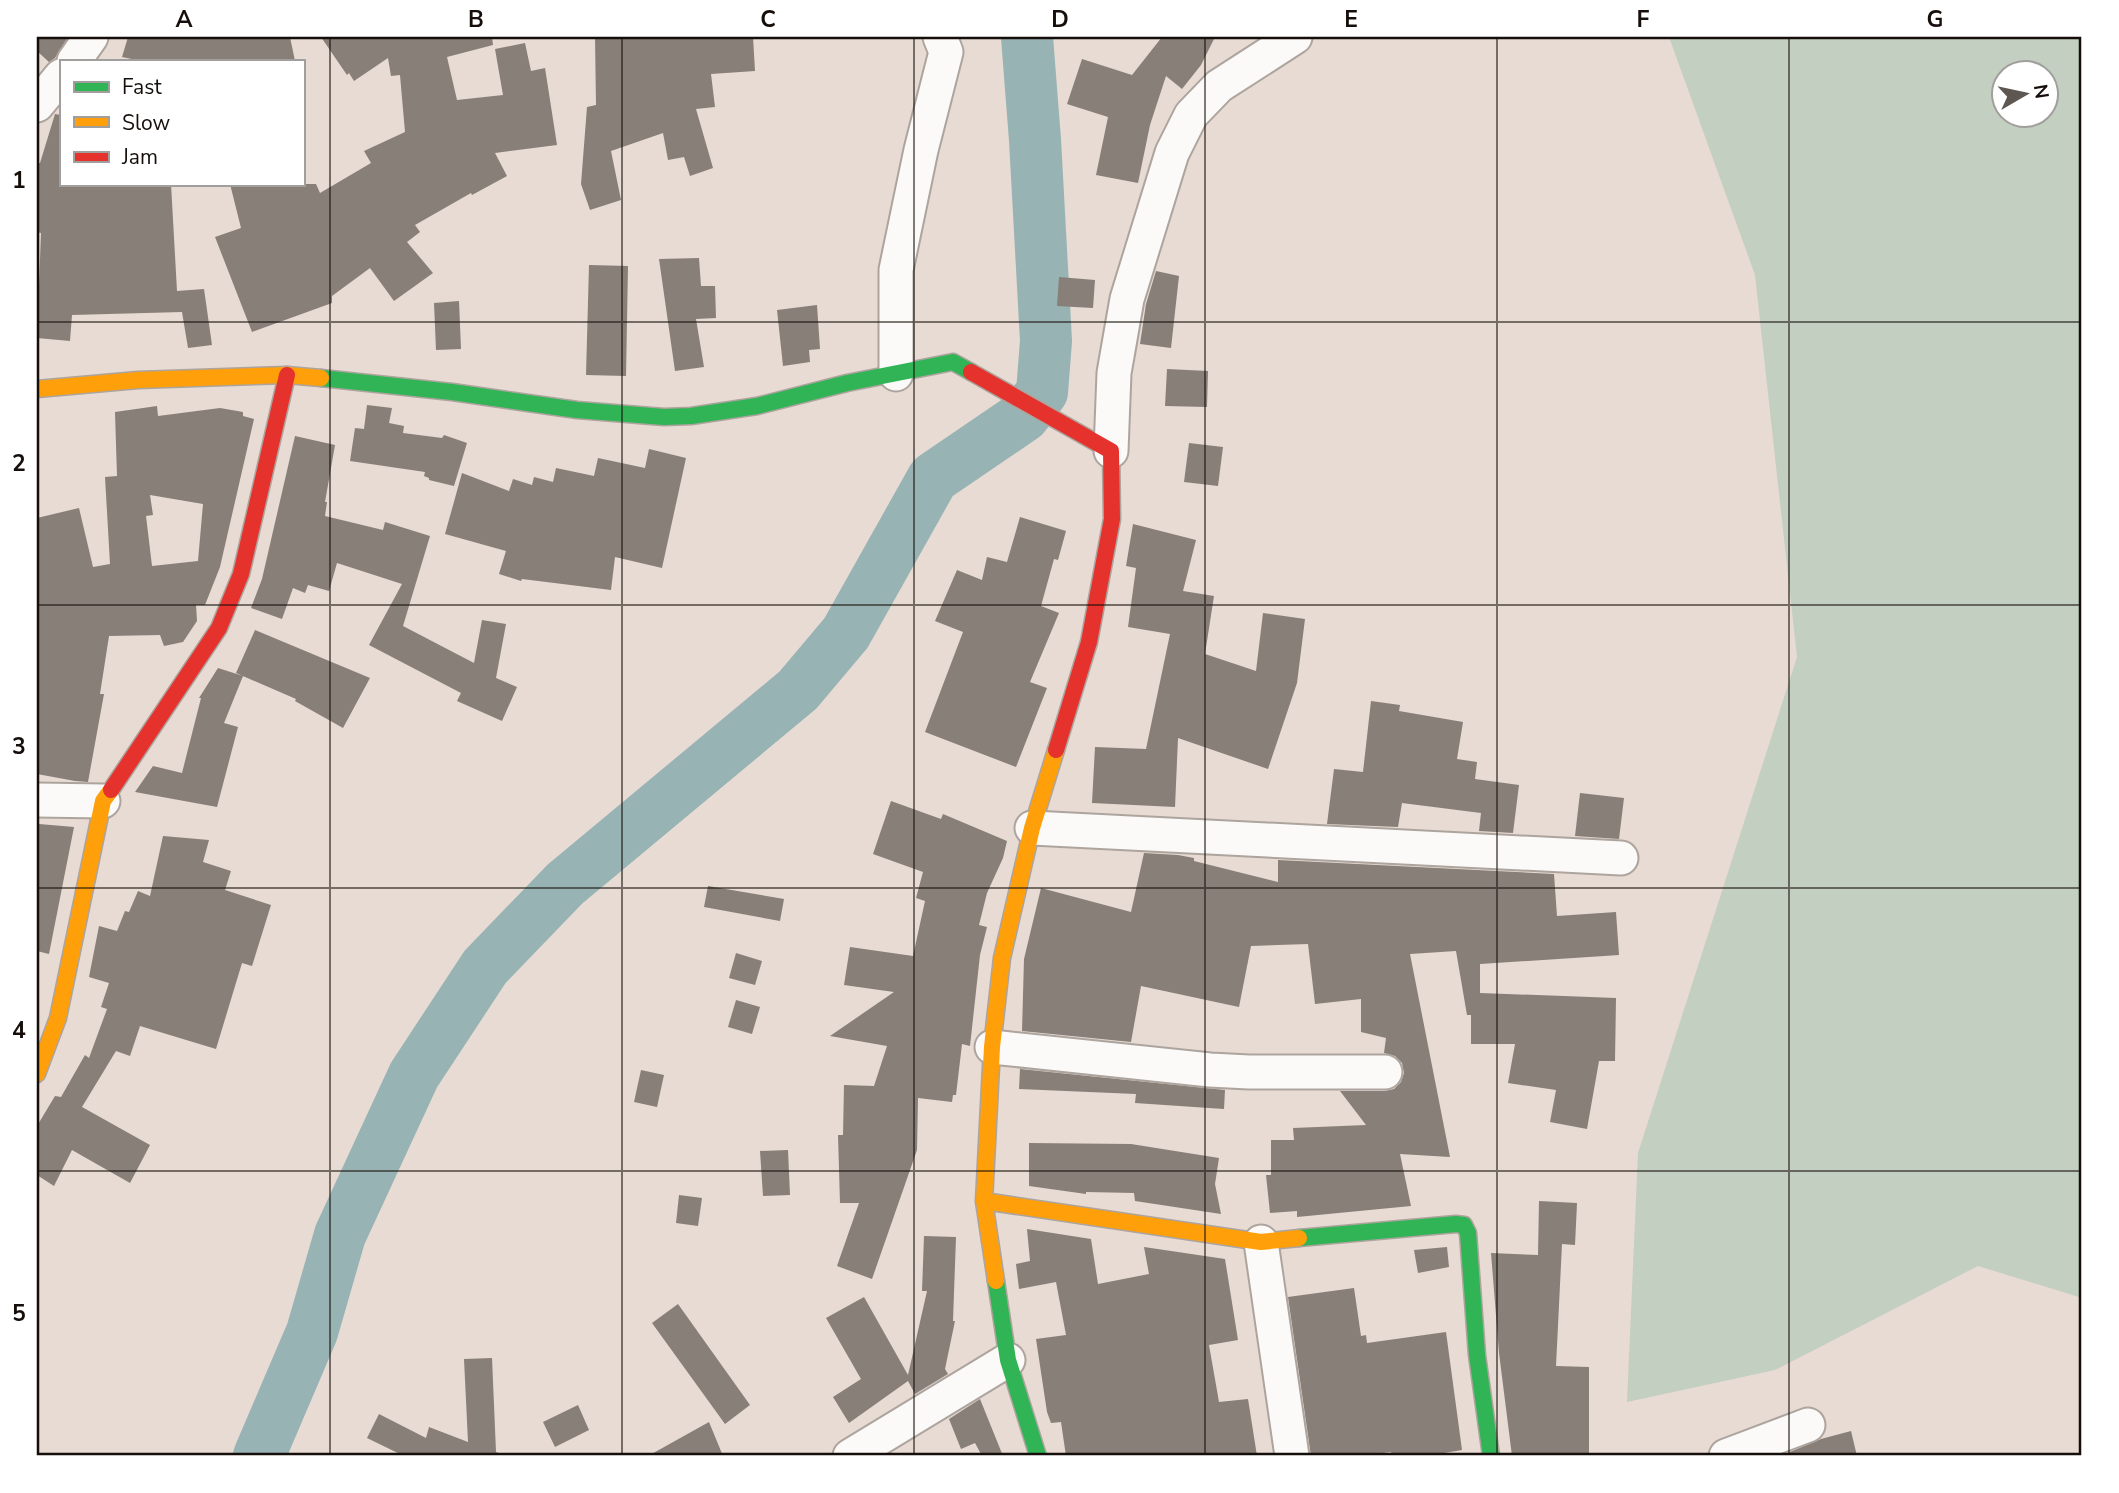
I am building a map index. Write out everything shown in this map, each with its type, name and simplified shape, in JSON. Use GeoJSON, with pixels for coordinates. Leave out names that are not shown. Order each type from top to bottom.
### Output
{"type":"FeatureCollection","features":[{"type":"Feature","properties":{"kind":"street"},"geometry":{"type":"LineString","coordinates":[[75,60],[91,37]]}},
{"type":"Feature","properties":{"kind":"street"},"geometry":{"type":"LineString","coordinates":[[896,374],[896,270],[921,150],[946,52],[940,37]]}},
{"type":"Feature","properties":{"kind":"street"},"geometry":{"type":"LineString","coordinates":[[1038,1456],[1007,1360],[984,1201],[992,1047],[1002,958],[1032,828],[1089,642],[1112,519],[1114,373],[1127,299],[1171,153],[1191,115],[1219,86],[1295,37]]}},
{"type":"Feature","properties":{"kind":"street"},"geometry":{"type":"LineString","coordinates":[[37,105],[60,77]]}},
{"type":"Feature","properties":{"kind":"street"},"geometry":{"type":"LineString","coordinates":[[37,390],[138,380],[287,375],[452,392],[577,410],[664,417],[691,416],[757,406],[847,383],[953,362],[1111,452]]}},
{"type":"Feature","properties":{"kind":"street"},"geometry":{"type":"LineString","coordinates":[[37,1074],[58,1018],[103,801],[219,628],[241,574],[287,375]]}},
{"type":"Feature","properties":{"kind":"street"},"geometry":{"type":"LineString","coordinates":[[37,800],[103,801]]}},
{"type":"Feature","properties":{"kind":"street"},"geometry":{"type":"LineString","coordinates":[[1032,828],[1621,858]]}},
{"type":"Feature","properties":{"kind":"street"},"geometry":{"type":"LineString","coordinates":[[992,1047],[1210,1070],[1385,1072]]}},
{"type":"Feature","properties":{"kind":"street"},"geometry":{"type":"LineString","coordinates":[[984,1201],[1261,1242],[1464,1225],[1468,1233],[1478,1355],[1491,1456]]}},
{"type":"Feature","properties":{"kind":"street"},"geometry":{"type":"LineString","coordinates":[[1261,1242],[1292,1456]]}},
{"type":"Feature","properties":{"kind":"street"},"geometry":{"type":"LineString","coordinates":[[849,1456],[1007,1360]]}},
{"type":"Feature","properties":{"kind":"street"},"geometry":{"type":"LineString","coordinates":[[1726,1456],[1808,1425]]}},
{"type":"Feature","properties":{"kind":"green space"},"geometry":{"type":"Polygon","coordinates":[[[1669,37],[2082,37],[2082,1298],[1978,1266],[1775,1370],[1627,1402],[1638,1153],[1797,657],[1755,275],[1669,37]]]}},
{"type":"Feature","properties":{"kind":"building"},"geometry":{"type":"Polygon","coordinates":[[[37,37],[68,37],[55,58],[49,62],[37,51],[37,37]]]}},
{"type":"Feature","properties":{"kind":"building"},"geometry":{"type":"Polygon","coordinates":[[[128,37],[290,37],[295,60],[136,60],[122,57],[128,37]]]}},
{"type":"Feature","properties":{"kind":"building"},"geometry":{"type":"Polygon","coordinates":[[[321,37],[492,37],[493,45],[447,57],[457,100],[503,95],[495,49],[525,43],[531,71],[545,68],[557,145],[495,153],[507,176],[415,225],[420,232],[407,242],[433,273],[394,301],[370,268],[332,296],[332,303],[252,332],[215,237],[241,228],[230,186],[316,184],[320,193],[371,163],[364,151],[405,132],[400,75],[391,76],[388,58],[354,81],[349,73],[347,75],[321,37]]]}},
{"type":"Feature","properties":{"kind":"building"},"geometry":{"type":"Polygon","coordinates":[[[595,37],[753,37],[755,71],[711,74],[715,107],[696,109],[713,168],[690,176],[684,157],[668,160],[663,133],[611,151],[621,200],[590,210],[581,184],[587,107],[596,105],[595,37]]]}},
{"type":"Feature","properties":{"kind":"building"},"geometry":{"type":"Polygon","coordinates":[[[1162,37],[1215,37],[1201,65],[1182,89],[1166,76],[1150,125],[1138,183],[1096,175],[1108,117],[1067,104],[1082,59],[1132,75],[1162,37]]]}},
{"type":"Feature","properties":{"kind":"building"},"geometry":{"type":"Polygon","coordinates":[[[55,114],[60,115],[60,186],[171,186],[177,291],[204,289],[212,345],[188,348],[182,312],[72,315],[70,341],[37,338],[41,233],[37,232],[37,163],[40,163],[55,114]]]}},
{"type":"Feature","properties":{"kind":"building"},"geometry":{"type":"Polygon","coordinates":[[[699,258],[701,286],[715,286],[716,318],[696,319],[704,367],[675,371],[659,259],[699,258]]]}},
{"type":"Feature","properties":{"kind":"building"},"geometry":{"type":"Polygon","coordinates":[[[589,265],[628,266],[626,376],[586,375],[589,265]]]}},
{"type":"Feature","properties":{"kind":"building"},"geometry":{"type":"Polygon","coordinates":[[[1156,271],[1179,276],[1171,348],[1140,344],[1146,304],[1156,271]]]}},
{"type":"Feature","properties":{"kind":"building"},"geometry":{"type":"Polygon","coordinates":[[[1059,277],[1095,280],[1093,308],[1057,306],[1059,277]]]}},
{"type":"Feature","properties":{"kind":"building"},"geometry":{"type":"Polygon","coordinates":[[[459,301],[461,349],[436,350],[434,303],[459,301]]]}},
{"type":"Feature","properties":{"kind":"building"},"geometry":{"type":"Polygon","coordinates":[[[817,305],[820,349],[809,350],[810,362],[783,366],[777,310],[817,305]]]}},
{"type":"Feature","properties":{"kind":"building"},"geometry":{"type":"Polygon","coordinates":[[[1167,369],[1208,371],[1207,407],[1165,406],[1167,369]]]}},
{"type":"Feature","properties":{"kind":"building"},"geometry":{"type":"Polygon","coordinates":[[[367,405],[392,408],[389,423],[404,426],[403,433],[442,438],[444,435],[467,443],[454,486],[429,480],[424,476],[425,472],[350,461],[355,428],[364,429],[367,405]]]}},
{"type":"Feature","properties":{"kind":"building"},"geometry":{"type":"Polygon","coordinates":[[[157,406],[158,416],[220,408],[243,412],[243,416],[254,419],[220,567],[205,605],[196,605],[197,621],[183,642],[164,646],[160,635],[109,636],[100,694],[104,694],[88,782],[75,781],[37,774],[37,518],[79,508],[93,567],[110,564],[105,477],[117,476],[115,412],[157,406]],[[150,495],[153,515],[146,516],[152,566],[198,561],[203,504],[150,495]]]}},
{"type":"Feature","properties":{"kind":"building"},"geometry":{"type":"Polygon","coordinates":[[[295,436],[335,445],[325,516],[383,530],[385,522],[430,536],[403,626],[474,663],[482,620],[506,624],[496,678],[517,687],[502,721],[457,701],[461,693],[369,645],[402,584],[337,563],[329,591],[308,585],[305,593],[293,588],[282,619],[251,608],[262,579],[295,436]]]}},
{"type":"Feature","properties":{"kind":"building"},"geometry":{"type":"Polygon","coordinates":[[[1189,443],[1223,447],[1218,486],[1184,482],[1189,443]]]}},
{"type":"Feature","properties":{"kind":"building"},"geometry":{"type":"Polygon","coordinates":[[[649,449],[686,458],[662,568],[615,557],[611,590],[521,581],[499,574],[506,551],[445,534],[462,473],[509,491],[513,479],[532,485],[534,477],[553,482],[556,468],[594,476],[598,458],[645,468],[649,449]]]}},
{"type":"Feature","properties":{"kind":"building"},"geometry":{"type":"Polygon","coordinates":[[[1020,517],[1066,531],[1058,560],[1054,559],[1041,606],[1059,613],[1030,682],[1047,688],[1016,767],[925,732],[963,632],[935,621],[957,570],[982,580],[987,557],[1007,562],[1020,517]]]}},
{"type":"Feature","properties":{"kind":"building"},"geometry":{"type":"Polygon","coordinates":[[[1133,524],[1196,540],[1183,591],[1214,596],[1205,654],[1256,671],[1263,613],[1305,619],[1297,683],[1268,769],[1178,738],[1175,807],[1092,803],[1095,747],[1146,749],[1170,634],[1128,627],[1136,568],[1126,566],[1133,524]]]}},
{"type":"Feature","properties":{"kind":"building"},"geometry":{"type":"Polygon","coordinates":[[[255,630],[370,678],[343,728],[295,701],[296,699],[236,673],[255,630]]]}},
{"type":"Feature","properties":{"kind":"building"},"geometry":{"type":"Polygon","coordinates":[[[218,668],[243,676],[224,723],[238,727],[217,807],[135,792],[153,766],[182,773],[199,698],[218,668]]]}},
{"type":"Feature","properties":{"kind":"building"},"geometry":{"type":"Polygon","coordinates":[[[1371,701],[1400,705],[1399,711],[1463,722],[1457,759],[1477,762],[1475,779],[1519,785],[1513,833],[1479,831],[1481,813],[1402,803],[1398,827],[1327,824],[1334,769],[1363,772],[1371,701]]]}},
{"type":"Feature","properties":{"kind":"building"},"geometry":{"type":"Polygon","coordinates":[[[1580,793],[1624,798],[1619,839],[1575,836],[1580,793]]]}},
{"type":"Feature","properties":{"kind":"building"},"geometry":{"type":"Polygon","coordinates":[[[891,801],[941,819],[943,814],[1007,841],[1003,858],[987,893],[979,925],[987,927],[980,955],[970,1046],[962,1044],[956,1095],[953,1095],[952,1102],[918,1098],[917,1150],[872,1279],[837,1266],[859,1203],[840,1203],[838,1135],[843,1135],[844,1085],[874,1086],[887,1046],[830,1036],[894,992],[844,985],[850,947],[913,956],[925,901],[916,898],[923,872],[873,854],[891,801]]]}},
{"type":"Feature","properties":{"kind":"building"},"geometry":{"type":"Polygon","coordinates":[[[39,824],[74,827],[49,954],[37,951],[39,824]]]}},
{"type":"Feature","properties":{"kind":"building"},"geometry":{"type":"Polygon","coordinates":[[[163,836],[209,840],[203,862],[231,871],[225,890],[271,905],[252,966],[242,963],[216,1049],[140,1026],[130,1056],[116,1051],[82,1107],[150,1145],[130,1183],[72,1150],[54,1186],[37,1175],[37,1126],[55,1096],[61,1097],[85,1055],[89,1058],[107,1009],[101,1007],[109,983],[89,977],[99,926],[117,931],[125,911],[129,912],[138,891],[150,896],[163,836]]]}},
{"type":"Feature","properties":{"kind":"building"},"geometry":{"type":"Polygon","coordinates":[[[1144,853],[1194,858],[1194,861],[1278,882],[1278,860],[1554,874],[1557,916],[1616,912],[1619,955],[1480,964],[1480,993],[1616,998],[1615,1061],[1599,1061],[1587,1129],[1550,1122],[1556,1090],[1508,1083],[1515,1044],[1471,1044],[1471,1015],[1467,1015],[1456,951],[1410,954],[1450,1157],[1400,1154],[1411,1206],[1297,1217],[1297,1211],[1270,1213],[1266,1175],[1271,1175],[1271,1140],[1294,1140],[1293,1128],[1366,1125],[1340,1091],[1394,1089],[1401,1082],[1404,1073],[1402,1063],[1395,1056],[1384,1053],[1386,1038],[1361,1032],[1361,999],[1315,1004],[1308,944],[1251,946],[1239,1007],[1141,986],[1131,1042],[1022,1031],[1024,959],[1041,888],[1131,912],[1144,853]]]}},
{"type":"Feature","properties":{"kind":"building"},"geometry":{"type":"Polygon","coordinates":[[[708,886],[784,899],[780,921],[704,907],[708,886]]]}},
{"type":"Feature","properties":{"kind":"building"},"geometry":{"type":"Polygon","coordinates":[[[736,953],[762,961],[755,985],[729,978],[736,953]]]}},
{"type":"Feature","properties":{"kind":"building"},"geometry":{"type":"Polygon","coordinates":[[[736,1000],[760,1007],[752,1034],[728,1027],[736,1000]]]}},
{"type":"Feature","properties":{"kind":"building"},"geometry":{"type":"Polygon","coordinates":[[[1020,1069],[1225,1090],[1224,1109],[1135,1103],[1136,1094],[1019,1089],[1020,1069]]]}},
{"type":"Feature","properties":{"kind":"building"},"geometry":{"type":"Polygon","coordinates":[[[641,1070],[664,1075],[657,1107],[634,1102],[641,1070]]]}},
{"type":"Feature","properties":{"kind":"building"},"geometry":{"type":"Polygon","coordinates":[[[1029,1143],[1131,1144],[1219,1158],[1215,1184],[1221,1214],[1135,1201],[1134,1193],[1086,1194],[1029,1186],[1029,1143]]]}},
{"type":"Feature","properties":{"kind":"building"},"geometry":{"type":"Polygon","coordinates":[[[788,1150],[790,1195],[763,1196],[760,1151],[788,1150]]]}},
{"type":"Feature","properties":{"kind":"building"},"geometry":{"type":"Polygon","coordinates":[[[679,1195],[702,1198],[698,1226],[676,1223],[679,1195]]]}},
{"type":"Feature","properties":{"kind":"building"},"geometry":{"type":"Polygon","coordinates":[[[1539,1201],[1577,1203],[1575,1245],[1562,1244],[1556,1366],[1589,1367],[1589,1456],[1512,1456],[1499,1353],[1491,1253],[1538,1255],[1539,1201]]]}},
{"type":"Feature","properties":{"kind":"building"},"geometry":{"type":"Polygon","coordinates":[[[1027,1229],[1091,1239],[1098,1284],[1149,1274],[1144,1247],[1225,1259],[1238,1340],[1209,1345],[1219,1402],[1248,1399],[1257,1456],[1066,1456],[1061,1422],[1051,1423],[1047,1412],[1036,1339],[1066,1335],[1056,1282],[1019,1289],[1016,1264],[1030,1261],[1027,1229]]]}},
{"type":"Feature","properties":{"kind":"building"},"geometry":{"type":"Polygon","coordinates":[[[924,1236],[956,1237],[955,1321],[945,1369],[948,1374],[915,1394],[908,1381],[849,1423],[833,1397],[861,1379],[826,1318],[864,1297],[908,1375],[927,1291],[922,1291],[924,1236]]]}},
{"type":"Feature","properties":{"kind":"building"},"geometry":{"type":"Polygon","coordinates":[[[1447,1247],[1449,1267],[1418,1273],[1414,1250],[1447,1247]]]}},
{"type":"Feature","properties":{"kind":"building"},"geometry":{"type":"Polygon","coordinates":[[[1354,1288],[1361,1336],[1366,1335],[1367,1343],[1446,1332],[1462,1450],[1438,1456],[1392,1456],[1391,1452],[1358,1456],[1311,1456],[1288,1297],[1354,1288]]]}},
{"type":"Feature","properties":{"kind":"building"},"geometry":{"type":"Polygon","coordinates":[[[678,1304],[750,1405],[725,1424],[652,1323],[678,1304]]]}},
{"type":"Feature","properties":{"kind":"building"},"geometry":{"type":"Polygon","coordinates":[[[492,1358],[496,1452],[501,1456],[404,1456],[367,1438],[379,1414],[426,1438],[429,1427],[468,1442],[464,1359],[492,1358]]]}},
{"type":"Feature","properties":{"kind":"building"},"geometry":{"type":"Polygon","coordinates":[[[980,1399],[1003,1456],[982,1456],[975,1443],[961,1449],[949,1419],[980,1399]]]}},
{"type":"Feature","properties":{"kind":"building"},"geometry":{"type":"Polygon","coordinates":[[[578,1405],[589,1430],[555,1447],[543,1422],[578,1405]]]}},
{"type":"Feature","properties":{"kind":"building"},"geometry":{"type":"Polygon","coordinates":[[[709,1422],[723,1456],[648,1456],[709,1422]]]}},
{"type":"Feature","properties":{"kind":"building"},"geometry":{"type":"Polygon","coordinates":[[[1851,1431],[1857,1456],[1785,1454],[1821,1439],[1851,1431]]]}},
{"type":"Feature","properties":{"kind":"waterway"},"geometry":{"type":"LineString","coordinates":[[259,1456],[312,1332],[340,1235],[414,1075],[485,967],[565,884],[798,690],[846,633],[933,478],[1024,416],[1042,392],[1046,341],[1027,37]]}},
{"type":"Feature","properties":{"kind":"traffic: fast"},"geometry":{"type":"LineString","coordinates":[[321,378],[452,392],[577,410],[664,417],[691,416],[757,406],[847,383],[953,362],[971,372]]}},
{"type":"Feature","properties":{"kind":"traffic: fast"},"geometry":{"type":"LineString","coordinates":[[1299,1238],[1464,1225],[1468,1233],[1477,1355],[1491,1456]]}},
{"type":"Feature","properties":{"kind":"traffic: fast"},"geometry":{"type":"LineString","coordinates":[[996,1281],[1008,1360],[1038,1456]]}},
{"type":"Feature","properties":{"kind":"traffic: slow"},"geometry":{"type":"LineString","coordinates":[[37,389],[138,380],[287,375],[321,378]]}},
{"type":"Feature","properties":{"kind":"traffic: slow"},"geometry":{"type":"LineString","coordinates":[[996,1281],[984,1201],[992,1047],[1002,958],[1032,828],[1056,750]]}},
{"type":"Feature","properties":{"kind":"traffic: slow"},"geometry":{"type":"LineString","coordinates":[[37,1074],[58,1018],[103,801],[111,790]]}},
{"type":"Feature","properties":{"kind":"traffic: slow"},"geometry":{"type":"LineString","coordinates":[[984,1201],[1261,1242],[1299,1238]]}},
{"type":"Feature","properties":{"kind":"traffic: jam"},"geometry":{"type":"LineString","coordinates":[[971,372],[1111,451],[1112,519],[1089,642],[1056,750]]}},
{"type":"Feature","properties":{"kind":"traffic: jam"},"geometry":{"type":"LineString","coordinates":[[111,790],[219,628],[241,574],[287,375]]}}]}
